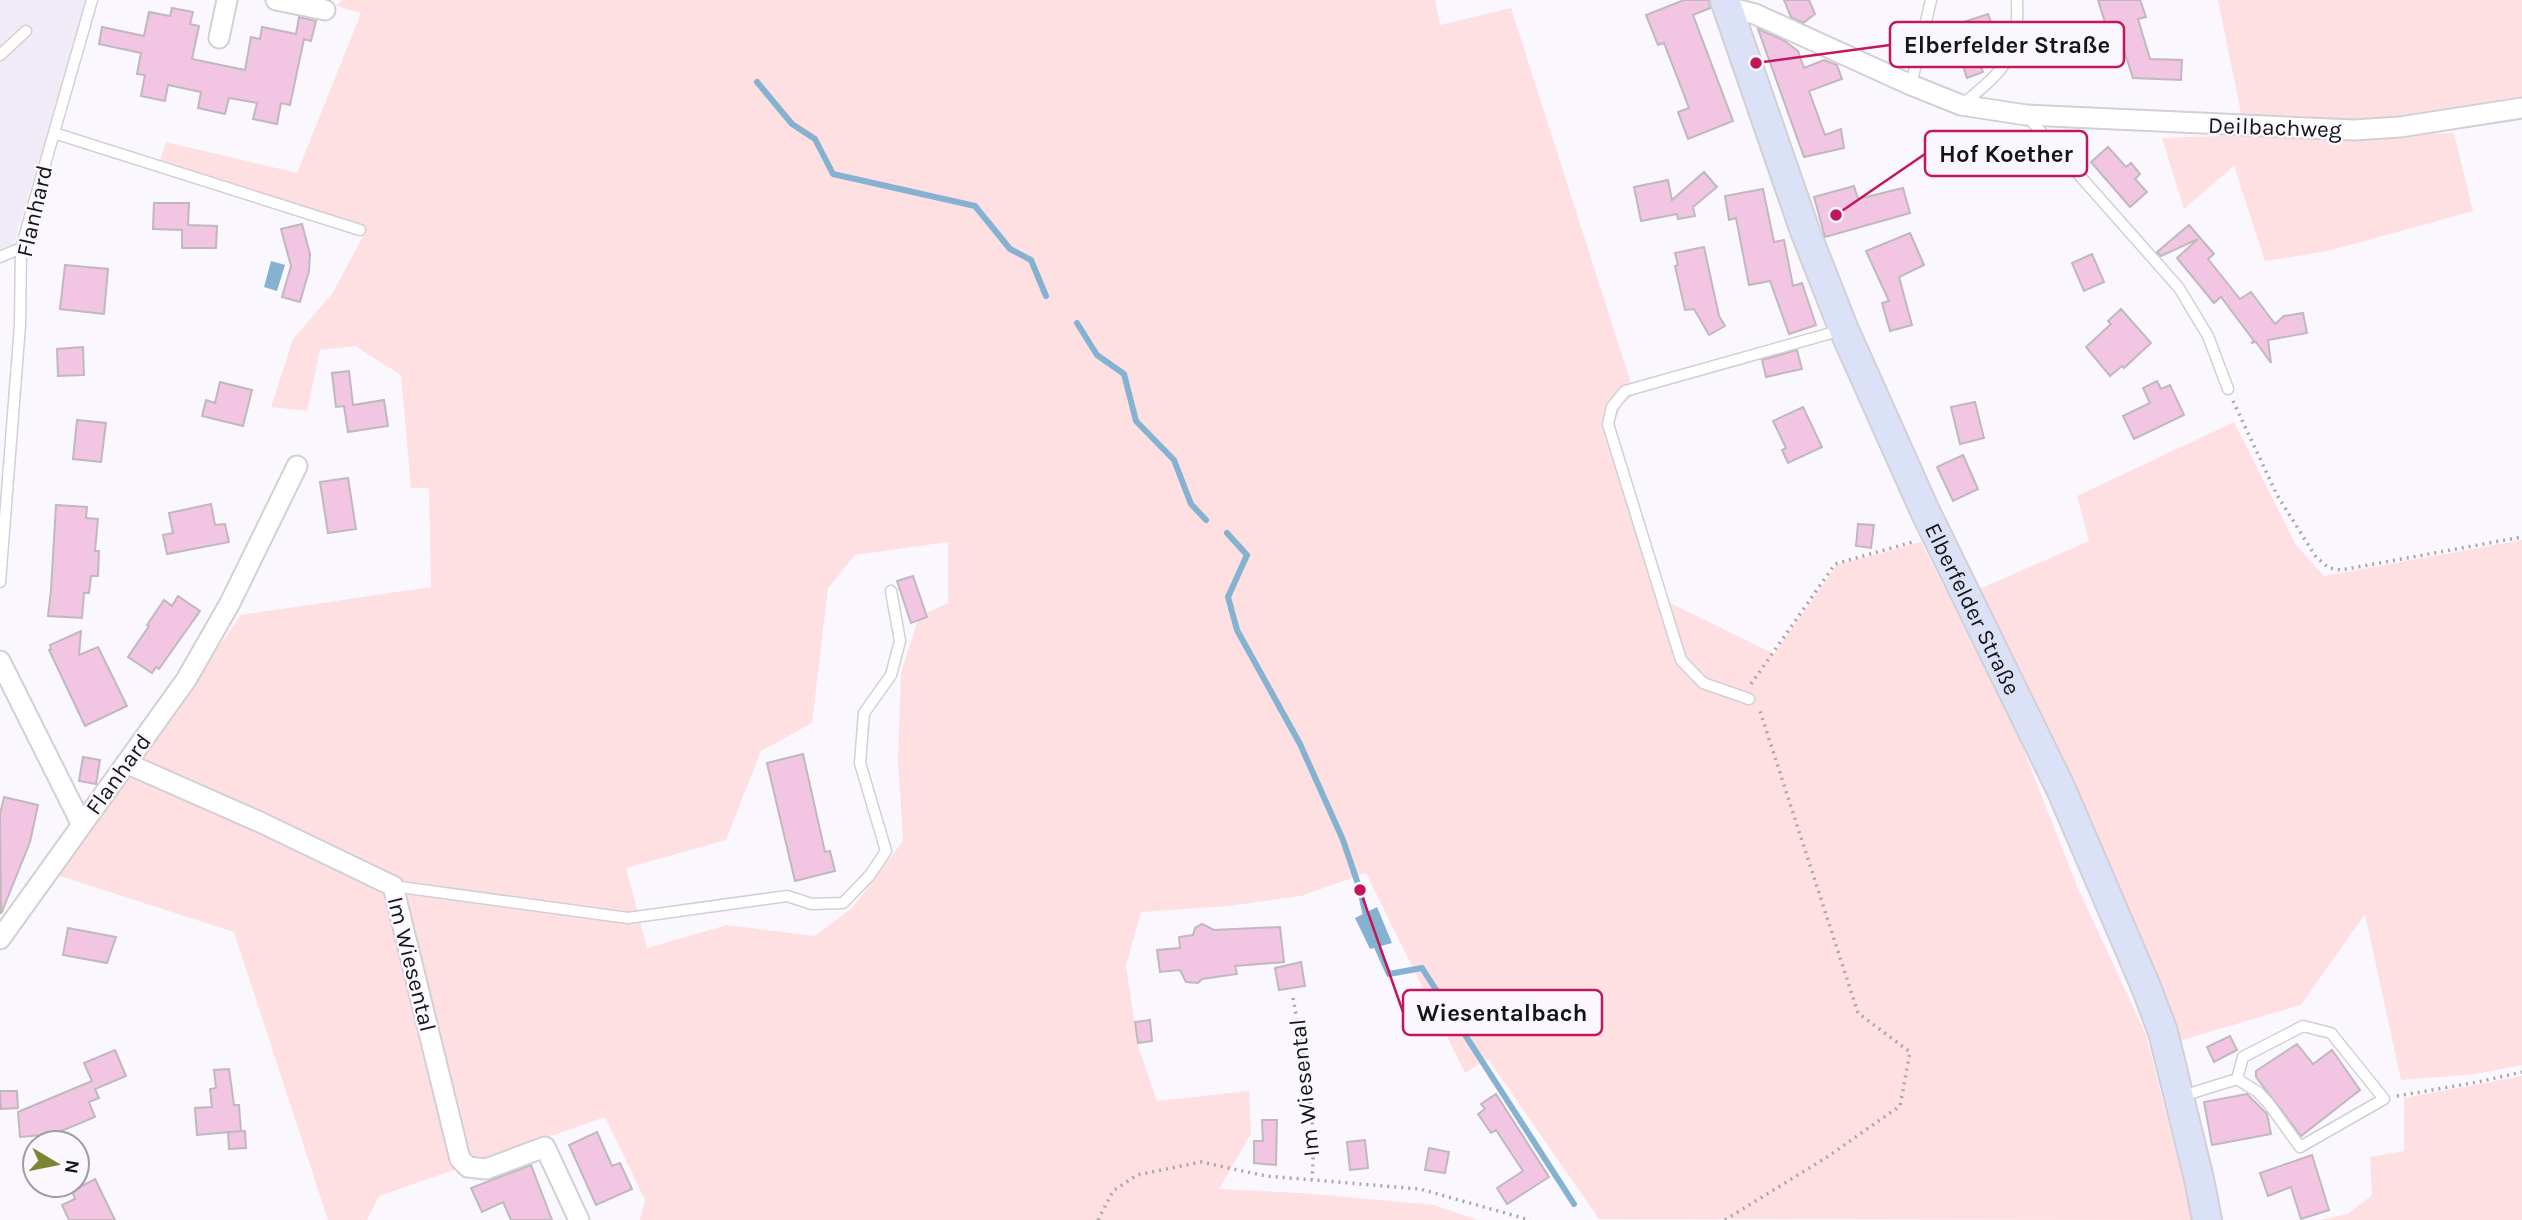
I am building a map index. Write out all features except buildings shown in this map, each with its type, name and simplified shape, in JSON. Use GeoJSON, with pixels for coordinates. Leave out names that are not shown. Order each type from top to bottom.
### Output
{"type":"FeatureCollection","features":[{"type":"Feature","properties":{"kind":"main road","name":"Elberfelder Straße"},"geometry":{"type":"LineString","coordinates":[[1726,3],[1805,231],[1844,330],[1925,511],[2061,789],[2151,998],[2163,1032],[2207,1220]]}},
{"type":"Feature","properties":{"kind":"street"},"geometry":{"type":"LineString","coordinates":[[219,38],[227,0]]}},
{"type":"Feature","properties":{"kind":"street"},"geometry":{"type":"LineString","coordinates":[[276,0],[325,10]]}},
{"type":"Feature","properties":{"kind":"street","name":"Deilbachweg"},"geometry":{"type":"LineString","coordinates":[[1726,3],[1961,105],[2026,115],[2354,130],[2400,127],[2522,108]]}},
{"type":"Feature","properties":{"kind":"street","name":"Flanhard"},"geometry":{"type":"LineString","coordinates":[[0,939],[186,680],[224,614],[297,466]]}},
{"type":"Feature","properties":{"kind":"street","name":"Flanhard"},"geometry":{"type":"LineString","coordinates":[[0,661],[82,825]]}},
{"type":"Feature","properties":{"kind":"street","name":"Im Wiesental"},"geometry":{"type":"LineString","coordinates":[[126,763],[262,823],[393,886],[460,1160],[468,1167],[486,1169],[545,1147],[579,1220]]}},
{"type":"Feature","properties":{"kind":"lane","name":"Flanhard"},"geometry":{"type":"LineString","coordinates":[[0,582],[20,326],[21,248],[93,0]]}},
{"type":"Feature","properties":{"kind":"lane"},"geometry":{"type":"LineString","coordinates":[[1911,85],[1931,0]]}},
{"type":"Feature","properties":{"kind":"lane"},"geometry":{"type":"LineString","coordinates":[[1961,105],[1998,75],[2013,50],[2018,21],[2017,0]]}},
{"type":"Feature","properties":{"kind":"lane"},"geometry":{"type":"LineString","coordinates":[[0,55],[26,31]]}},
{"type":"Feature","properties":{"kind":"lane"},"geometry":{"type":"LineString","coordinates":[[2026,115],[2179,288],[2207,336],[2228,389]]}},
{"type":"Feature","properties":{"kind":"lane","name":"Flanhard"},"geometry":{"type":"LineString","coordinates":[[54,133],[360,229]]}},
{"type":"Feature","properties":{"kind":"lane"},"geometry":{"type":"LineString","coordinates":[[0,257],[21,248]]}},
{"type":"Feature","properties":{"kind":"lane"},"geometry":{"type":"LineString","coordinates":[[1752,698],[1703,683],[1681,660],[1608,424],[1612,407],[1625,391],[1844,330]]}},
{"type":"Feature","properties":{"kind":"lane"},"geometry":{"type":"LineString","coordinates":[[393,886],[628,918],[787,896],[812,904],[842,903],[870,875],[886,851],[859,763],[864,713],[891,675],[900,641],[891,591]]}},
{"type":"Feature","properties":{"kind":"lane"},"geometry":{"type":"LineString","coordinates":[[2179,1097],[2237,1079],[2258,1092],[2300,1147],[2384,1099],[2331,1034],[2303,1026],[2243,1057],[2237,1079]]}},
{"type":"Feature","properties":{"kind":"path"},"geometry":{"type":"LineString","coordinates":[[2228,389],[2277,495],[2316,557],[2329,568],[2341,570],[2522,537]]}},
{"type":"Feature","properties":{"kind":"path"},"geometry":{"type":"LineString","coordinates":[[1751,684],[1835,564],[1921,540]]}},
{"type":"Feature","properties":{"kind":"path"},"geometry":{"type":"LineString","coordinates":[[1725,1220],[1827,1157],[1900,1106],[1910,1052],[1858,1013],[1752,698]]}},
{"type":"Feature","properties":{"kind":"path","name":"Im Wiesental"},"geometry":{"type":"LineString","coordinates":[[1293,998],[1306,1068],[1313,1134],[1312,1179]]}},
{"type":"Feature","properties":{"kind":"path"},"geometry":{"type":"LineString","coordinates":[[2384,1099],[2478,1083],[2522,1072]]}},
{"type":"Feature","properties":{"kind":"path","name":"Im Wiesental"},"geometry":{"type":"LineString","coordinates":[[1098,1220],[1113,1191],[1137,1175],[1201,1162],[1266,1176],[1420,1189],[1530,1220]]}},
{"type":"Feature","properties":{"kind":"shaded area"},"geometry":{"type":"Polygon","coordinates":[[[0,0],[88,0],[14,243],[0,250],[0,0]]]}},
{"type":"Feature","properties":{"kind":"shaded area"},"geometry":{"type":"Polygon","coordinates":[[[342,0],[1435,0],[1440,25],[1511,8],[1634,395],[1622,405],[1614,423],[1666,601],[1774,654],[1837,565],[1921,542],[2013,723],[2077,886],[2146,1035],[2193,1220],[1599,1219],[1488,1059],[1465,1073],[1366,873],[1301,896],[1228,906],[1141,912],[1126,966],[1138,1046],[1157,1101],[1249,1091],[1251,1134],[1219,1189],[1302,1193],[1434,1205],[1478,1220],[640,1220],[645,1200],[605,1117],[379,1196],[367,1220],[328,1220],[234,932],[57,875],[241,615],[431,587],[429,488],[411,488],[401,375],[355,346],[320,350],[307,411],[271,407],[293,339],[332,294],[367,229],[159,163],[166,142],[297,173],[361,13],[336,6],[342,0]],[[948,542],[855,555],[828,588],[812,723],[761,751],[726,840],[626,868],[647,948],[727,925],[815,936],[852,908],[903,841],[898,760],[901,673],[919,616],[948,603],[948,542]]]}},
{"type":"Feature","properties":{"kind":"shaded area"},"geometry":{"type":"Polygon","coordinates":[[[2218,0],[2522,0],[2522,99],[2398,120],[2356,121],[2270,115],[2242,118],[2218,0]]]}},
{"type":"Feature","properties":{"kind":"shaded area"},"geometry":{"type":"Polygon","coordinates":[[[2454,133],[2473,211],[2328,251],[2265,261],[2234,166],[2184,209],[2162,138],[2381,135],[2454,133]]]}},
{"type":"Feature","properties":{"kind":"shaded area"},"geometry":{"type":"Polygon","coordinates":[[[2234,422],[2296,545],[2324,576],[2522,540],[2522,1065],[2475,1074],[2401,1080],[2365,914],[2301,1005],[2175,1042],[1975,591],[2089,541],[2077,496],[2234,422]]]}},
{"type":"Feature","properties":{"kind":"shaded area"},"geometry":{"type":"Polygon","coordinates":[[[2522,1076],[2522,1220],[2320,1220],[2348,1214],[2372,1195],[2370,1157],[2404,1151],[2404,1098],[2522,1076]]]}},
{"type":"Feature","properties":{"kind":"water"},"geometry":{"type":"Polygon","coordinates":[[[271,261],[285,265],[277,291],[264,287],[271,261]]]}},
{"type":"Feature","properties":{"kind":"water"},"geometry":{"type":"Polygon","coordinates":[[[1377,907],[1392,943],[1370,949],[1355,918],[1377,907]]]}},
{"type":"Feature","properties":{"kind":"waterway"},"geometry":{"type":"LineString","coordinates":[[757,82],[792,124],[815,139],[833,174],[975,206],[1010,249],[1031,260],[1046,296]]}},
{"type":"Feature","properties":{"kind":"waterway"},"geometry":{"type":"LineString","coordinates":[[1077,323],[1097,355],[1124,374],[1136,421],[1174,460],[1191,504],[1206,520]]}},
{"type":"Feature","properties":{"kind":"waterway"},"geometry":{"type":"LineString","coordinates":[[1227,533],[1247,555],[1228,597],[1237,630],[1300,744],[1343,840],[1367,920]]}},
{"type":"Feature","properties":{"kind":"waterway"},"geometry":{"type":"LineString","coordinates":[[1374,940],[1389,974],[1422,968],[1574,1204]]}},
{"type":"Feature","properties":{"kind":"place","name":"Elberfelder Straße"},"geometry":{"type":"Point","coordinates":[1756,63]}},
{"type":"Feature","properties":{"kind":"place","name":"Hof Koether"},"geometry":{"type":"Point","coordinates":[1836,215]}},
{"type":"Feature","properties":{"kind":"place","name":"Wiesentalbach"},"geometry":{"type":"Point","coordinates":[1360,890]}}]}
